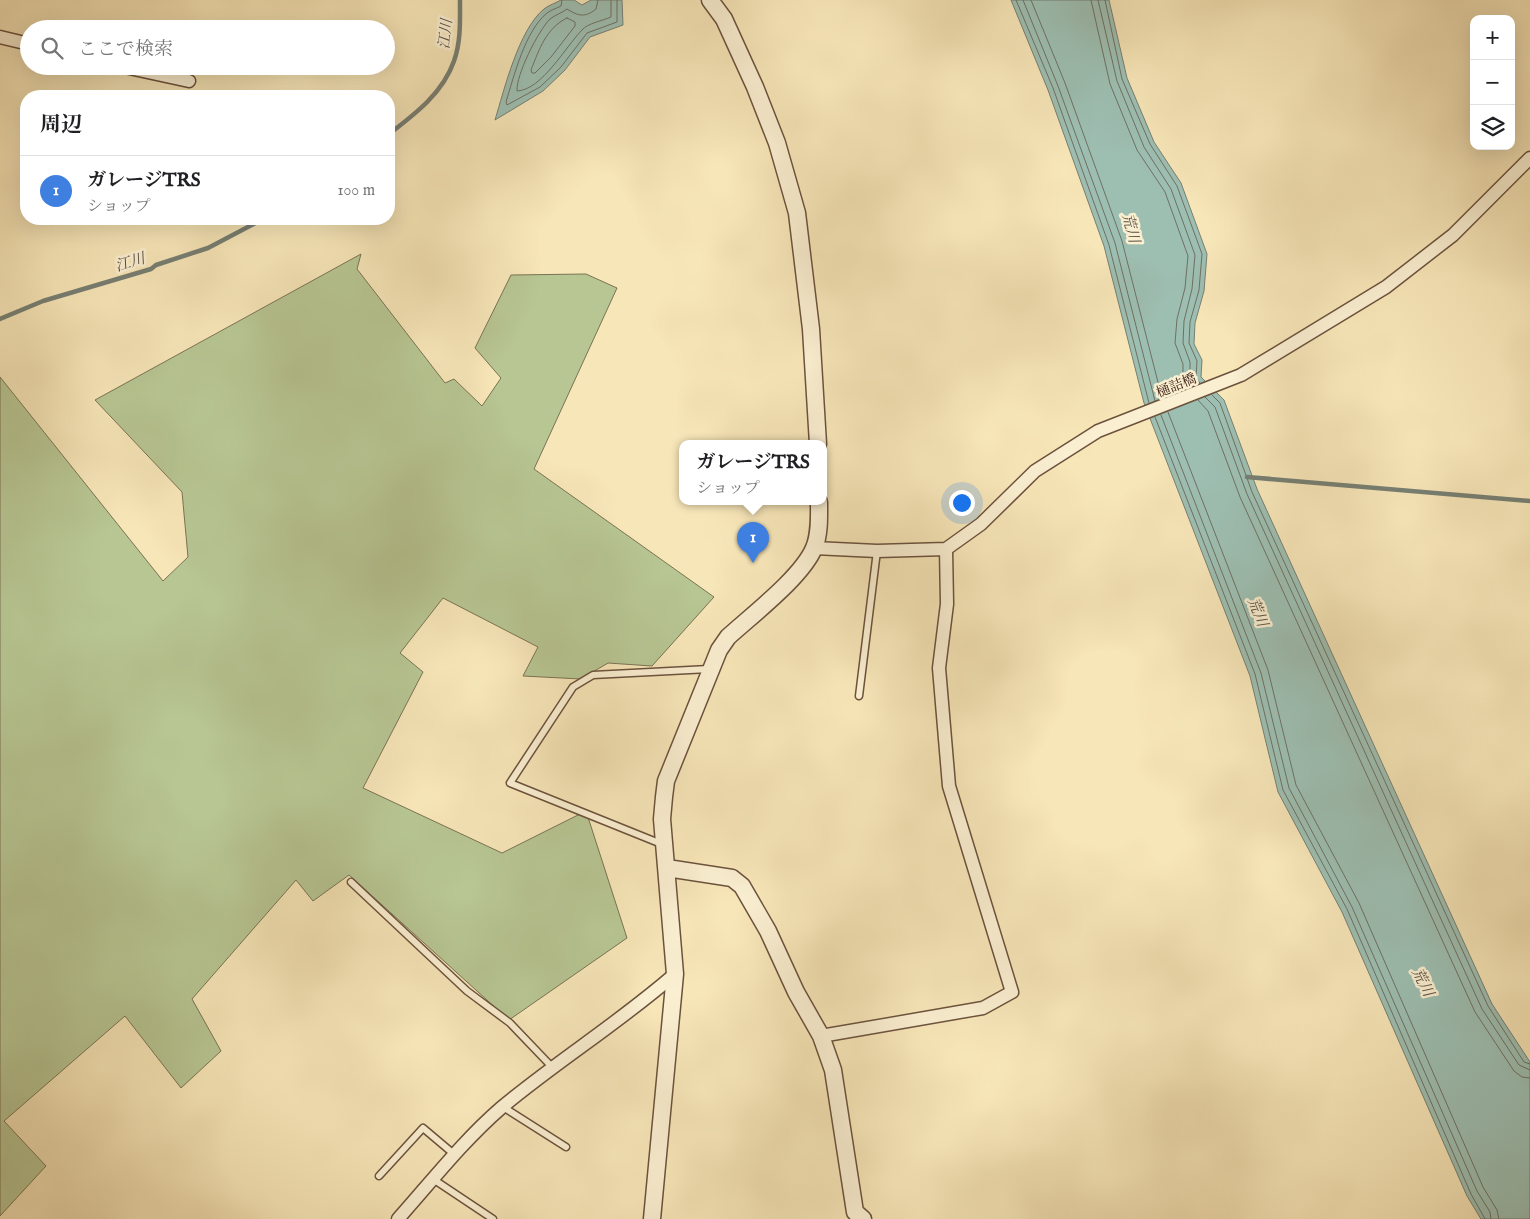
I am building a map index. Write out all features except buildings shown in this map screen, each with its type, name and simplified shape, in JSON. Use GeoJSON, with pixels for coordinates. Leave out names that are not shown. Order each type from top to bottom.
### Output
{"type":"FeatureCollection","features":[{"type":"Feature","properties":{"kind":"street"},"geometry":{"type":"LineString","coordinates":[[710,0],[724,19],[755,87],[776,143],[797,213],[811,328],[818,440]]}},
{"type":"Feature","properties":{"kind":"street"},"geometry":{"type":"LineString","coordinates":[[0,37],[20,42]]}},
{"type":"Feature","properties":{"kind":"street"},"geometry":{"type":"LineString","coordinates":[[161,75],[189,81]]}},
{"type":"Feature","properties":{"kind":"street","name":"樋詰橋"},"geometry":{"type":"LineString","coordinates":[[946,549],[981,524],[1035,472],[1098,431],[1241,375],[1386,287],[1453,235],[1530,158]]}},
{"type":"Feature","properties":{"kind":"street"},"geometry":{"type":"LineString","coordinates":[[652,1219],[675,974],[662,819],[666,781],[719,650],[728,637],[799,571],[814,548],[819,521],[819,505]]}},
{"type":"Feature","properties":{"kind":"street"},"geometry":{"type":"LineString","coordinates":[[814,548],[877,551],[946,549],[947,604],[939,668],[949,786],[1012,992],[984,1008],[821,1036]]}},
{"type":"Feature","properties":{"kind":"street"},"geometry":{"type":"LineString","coordinates":[[667,868],[732,878],[742,886],[768,931],[796,992],[821,1036],[833,1070],[857,1217]]}},
{"type":"Feature","properties":{"kind":"street"},"geometry":{"type":"LineString","coordinates":[[398,1219],[481,1126],[503,1107],[639,1005],[675,974]]}},
{"type":"Feature","properties":{"kind":"lane"},"geometry":{"type":"LineString","coordinates":[[858,696],[877,551]]}},
{"type":"Feature","properties":{"kind":"lane"},"geometry":{"type":"LineString","coordinates":[[664,845],[510,783],[573,687],[592,675],[711,669]]}},
{"type":"Feature","properties":{"kind":"lane"},"geometry":{"type":"LineString","coordinates":[[351,882],[467,991],[510,1024],[554,1069]]}},
{"type":"Feature","properties":{"kind":"lane"},"geometry":{"type":"LineString","coordinates":[[503,1107],[566,1148]]}},
{"type":"Feature","properties":{"kind":"lane"},"geometry":{"type":"LineString","coordinates":[[379,1176],[423,1128],[455,1155]]}},
{"type":"Feature","properties":{"kind":"lane"},"geometry":{"type":"LineString","coordinates":[[433,1179],[493,1219]]}},
{"type":"Feature","properties":{"kind":"green space"},"geometry":{"type":"Polygon","coordinates":[[[361,254],[357,269],[445,383],[454,379],[482,406],[501,378],[475,348],[511,275],[586,274],[617,288],[534,469],[714,597],[652,666],[608,663],[581,679],[523,676],[538,647],[443,598],[400,653],[423,672],[363,788],[502,853],[586,811],[627,938],[509,1020],[349,875],[313,901],[296,880],[192,999],[221,1051],[181,1088],[125,1016],[4,1121],[46,1166],[0,1216],[0,377],[163,581],[188,557],[182,492],[95,400],[361,254]]]}},
{"type":"Feature","properties":{"kind":"water"},"geometry":{"type":"Polygon","coordinates":[[[561,0],[574,0],[582,5],[591,0],[622,0],[623,25],[590,37],[565,70],[543,91],[495,120],[508,77],[527,31],[535,18],[544,9],[561,0]]]}},
{"type":"Feature","properties":{"kind":"water","name":"荒川"},"geometry":{"type":"Polygon","coordinates":[[[1011,0],[1109,0],[1127,78],[1154,142],[1181,183],[1207,254],[1204,291],[1195,323],[1194,344],[1202,360],[1201,377],[1224,400],[1257,489],[1492,1004],[1530,1062],[1530,1219],[1481,1219],[1467,1196],[1342,912],[1278,792],[1250,676],[1144,403],[1104,246],[1048,90],[1011,0]]]}},
{"type":"Feature","properties":{"kind":"waterway","name":"江川"},"geometry":{"type":"LineString","coordinates":[[395,130],[427,102],[449,73],[458,46],[460,0]]}},
{"type":"Feature","properties":{"kind":"waterway","name":"江川"},"geometry":{"type":"LineString","coordinates":[[0,319],[43,301],[151,269],[156,265],[208,248],[252,225]]}},
{"type":"Feature","properties":{"kind":"waterway"},"geometry":{"type":"LineString","coordinates":[[1247,477],[1530,501]]}},
{"type":"Feature","properties":{"kind":"place","name":"ガレージTRS"},"geometry":{"type":"Point","coordinates":[753,563]}}]}
